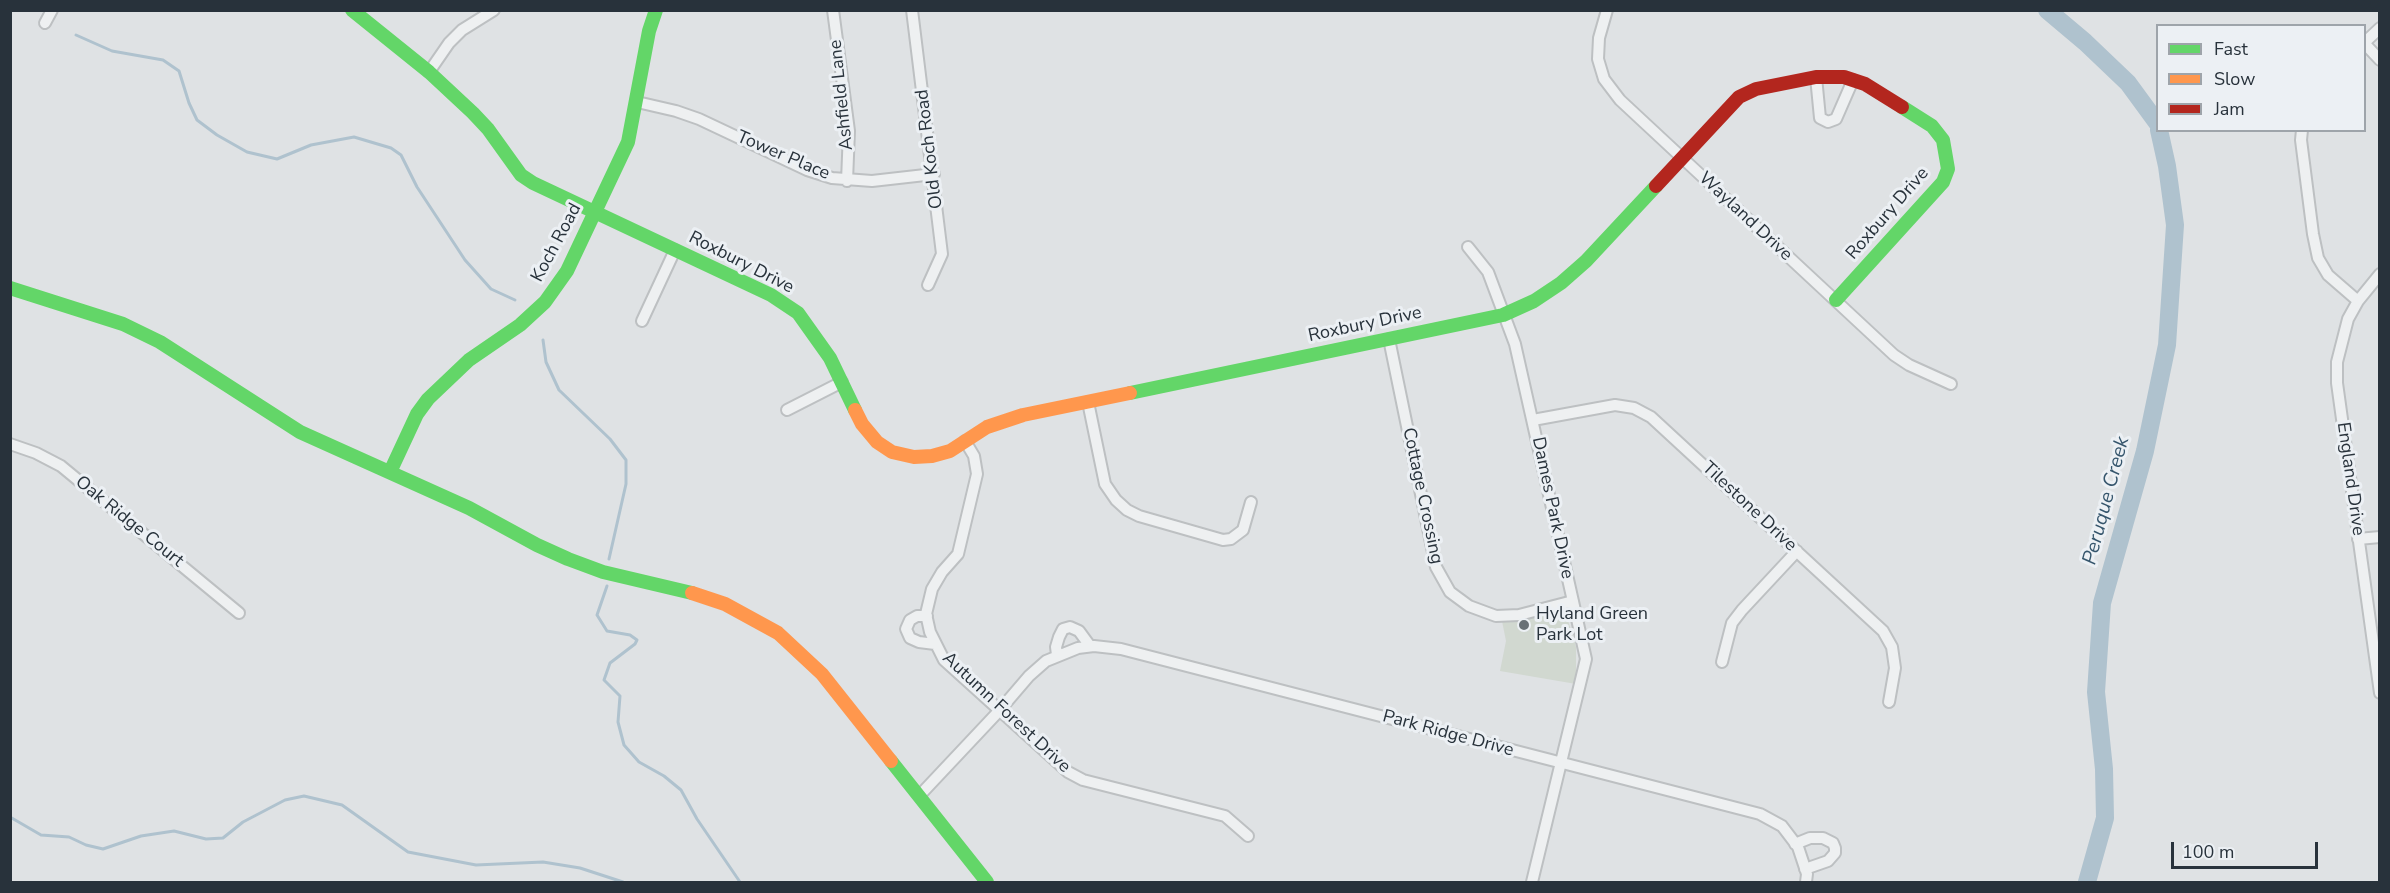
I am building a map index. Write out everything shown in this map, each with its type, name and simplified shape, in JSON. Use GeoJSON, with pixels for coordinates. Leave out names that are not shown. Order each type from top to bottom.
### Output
{"type":"FeatureCollection","features":[{"type":"Feature","properties":{"kind":"street"},"geometry":{"type":"LineString","coordinates":[[45,23],[52,10]]}},
{"type":"Feature","properties":{"kind":"street","name":"Roxbury Drive"},"geometry":{"type":"LineString","coordinates":[[352,10],[429,72],[488,129],[521,175],[533,183],[771,295],[798,313],[817,336],[862,424],[877,442],[892,452],[914,457],[932,456],[950,451],[987,427],[1008,420],[1503,315],[1534,301],[1561,283],[1586,261],[1739,97],[1756,89],[1816,77],[1844,77],[1865,84],[1932,126],[1943,140],[1948,169],[1943,182],[1836,300]]}},
{"type":"Feature","properties":{"kind":"street"},"geometry":{"type":"LineString","coordinates":[[429,72],[449,43],[462,30],[494,10]]}},
{"type":"Feature","properties":{"kind":"street","name":"Koch Road"},"geometry":{"type":"LineString","coordinates":[[390,472],[417,414],[434,392],[469,360],[520,325],[545,302],[567,271],[628,142],[649,31],[656,10]]}},
{"type":"Feature","properties":{"kind":"street","name":"Ashfield Lane"},"geometry":{"type":"LineString","coordinates":[[833,10],[849,131],[847,181]]}},
{"type":"Feature","properties":{"kind":"street","name":"Old Koch Road"},"geometry":{"type":"LineString","coordinates":[[912,10],[934,174],[942,254],[928,285]]}},
{"type":"Feature","properties":{"kind":"street","name":"Wayland Drive"},"geometry":{"type":"LineString","coordinates":[[1607,10],[1599,38],[1598,59],[1605,79],[1620,100],[1894,355],[1909,365],[1951,384]]}},
{"type":"Feature","properties":{"kind":"street"},"geometry":{"type":"LineString","coordinates":[[2366,41],[2379,28]]}},
{"type":"Feature","properties":{"kind":"street"},"geometry":{"type":"LineString","coordinates":[[2366,45],[2379,60]]}},
{"type":"Feature","properties":{"kind":"street"},"geometry":{"type":"LineString","coordinates":[[1816,77],[1820,118],[1827,122],[1836,119],[1853,80]]}},
{"type":"Feature","properties":{"kind":"street","name":"Tower Place"},"geometry":{"type":"LineString","coordinates":[[637,102],[699,119],[807,170],[847,181],[872,181],[934,174]]}},
{"type":"Feature","properties":{"kind":"street"},"geometry":{"type":"LineString","coordinates":[[2301,132],[2318,258],[2328,275],[2358,301]]}},
{"type":"Feature","properties":{"kind":"street","name":"Dames Park Drive"},"geometry":{"type":"LineString","coordinates":[[1468,247],[1488,272],[1515,344],[1586,659],[1532,882]]}},
{"type":"Feature","properties":{"kind":"street"},"geometry":{"type":"LineString","coordinates":[[642,321],[675,250]]}},
{"type":"Feature","properties":{"kind":"street","name":"England Drive"},"geometry":{"type":"LineString","coordinates":[[2379,274],[2358,301],[2343,335],[2337,362],[2337,383],[2379,693]]}},
{"type":"Feature","properties":{"kind":"street"},"geometry":{"type":"LineString","coordinates":[[10,288],[112,320],[160,342],[300,432],[469,508],[568,559],[603,572],[684,591],[725,604],[752,617],[778,633],[822,674],[987,882]]}},
{"type":"Feature","properties":{"kind":"street","name":"Cottage Crossing"},"geometry":{"type":"LineString","coordinates":[[1389,339],[1436,567],[1450,591],[1469,606],[1496,616],[1518,615],[1573,601]]}},
{"type":"Feature","properties":{"kind":"street"},"geometry":{"type":"LineString","coordinates":[[787,410],[842,382]]}},
{"type":"Feature","properties":{"kind":"street"},"geometry":{"type":"LineString","coordinates":[[1088,402],[1105,484],[1116,500],[1127,510],[1139,516],[1223,540],[1231,539],[1243,530],[1251,502]]}},
{"type":"Feature","properties":{"kind":"street","name":"Tilestone Drive"},"geometry":{"type":"LineString","coordinates":[[1533,420],[1615,405],[1634,408],[1651,417],[1883,631],[1892,647],[1895,668],[1889,702]]}},
{"type":"Feature","properties":{"kind":"street","name":"Autumn Forest Drive"},"geometry":{"type":"LineString","coordinates":[[965,441],[974,456],[977,474],[958,554],[942,572],[932,589],[927,616],[930,632],[944,660],[1068,772],[1083,780],[1225,816],[1248,836]]}},
{"type":"Feature","properties":{"kind":"street","name":"Oak Ridge Court"},"geometry":{"type":"LineString","coordinates":[[10,444],[36,453],[61,466],[239,613]]}},
{"type":"Feature","properties":{"kind":"street"},"geometry":{"type":"LineString","coordinates":[[2358,539],[2379,537]]}},
{"type":"Feature","properties":{"kind":"street"},"geometry":{"type":"LineString","coordinates":[[1722,662],[1732,623],[1797,551]]}},
{"type":"Feature","properties":{"kind":"street","name":"Autumn Forest Drive"},"geometry":{"type":"LineString","coordinates":[[927,616],[917,616],[910,620],[906,629],[910,638],[935,644]]}},
{"type":"Feature","properties":{"kind":"street"},"geometry":{"type":"LineString","coordinates":[[1058,655],[1056,647],[1059,637],[1063,629],[1070,627],[1079,631],[1090,646]]}},
{"type":"Feature","properties":{"kind":"street","name":"Park Ridge Drive"},"geometry":{"type":"LineString","coordinates":[[920,795],[1029,676],[1046,661],[1078,648],[1090,646],[1121,649],[1760,814],[1782,826],[1796,844],[1806,869],[1806,882]]}},
{"type":"Feature","properties":{"kind":"street"},"geometry":{"type":"LineString","coordinates":[[1796,844],[1810,838],[1823,838],[1833,843],[1836,848],[1833,857],[1828,861],[1806,869]]}},
{"type":"Feature","properties":{"kind":"shaded area"},"geometry":{"type":"Polygon","coordinates":[[[1558,611],[1567,617],[1576,647],[1576,684],[1500,671],[1506,641],[1502,621],[1558,611]]]}},
{"type":"Feature","properties":{"kind":"waterway","name":"Peruque Creek"},"geometry":{"type":"LineString","coordinates":[[2047,10],[2128,83],[2156,121]]}},
{"type":"Feature","properties":{"kind":"waterway"},"geometry":{"type":"LineString","coordinates":[[76,35],[112,51],[163,60],[179,71],[197,120],[217,135],[247,152],[277,159],[311,145],[354,137],[391,148],[401,155],[417,187],[465,260],[491,289],[515,300]]}},
{"type":"Feature","properties":{"kind":"waterway","name":"Peruque Creek"},"geometry":{"type":"LineString","coordinates":[[2087,882],[2105,818],[2104,769],[2096,692],[2102,603],[2145,451],[2167,345],[2175,225],[2167,166],[2159,132]]}},
{"type":"Feature","properties":{"kind":"waterway"},"geometry":{"type":"LineString","coordinates":[[543,340],[546,362],[559,390],[610,439],[626,460],[626,484],[609,559]]}},
{"type":"Feature","properties":{"kind":"waterway"},"geometry":{"type":"LineString","coordinates":[[607,586],[597,615],[607,631],[630,635],[637,640],[610,663],[604,680],[620,696],[618,722],[624,745],[639,762],[664,776],[681,790],[697,819],[740,882]]}},
{"type":"Feature","properties":{"kind":"waterway"},"geometry":{"type":"LineString","coordinates":[[10,817],[41,835],[69,837],[86,845],[103,849],[141,836],[174,831],[206,839],[223,838],[243,822],[285,800],[304,796],[342,805],[408,852],[476,865],[543,862],[580,868],[623,882]]}},
{"type":"Feature","properties":{"kind":"traffic: fast"},"geometry":{"type":"LineString","coordinates":[[352,10],[429,72],[473,113],[488,129],[521,175],[533,183],[771,295],[798,313],[830,358],[855,410]]}},
{"type":"Feature","properties":{"kind":"traffic: fast"},"geometry":{"type":"LineString","coordinates":[[390,472],[417,414],[428,399],[469,360],[520,325],[545,302],[567,271],[628,142],[649,31],[656,10]]}},
{"type":"Feature","properties":{"kind":"traffic: fast"},"geometry":{"type":"LineString","coordinates":[[1836,300],[1943,182],[1948,169],[1943,140],[1932,126],[1902,107]]}},
{"type":"Feature","properties":{"kind":"traffic: fast"},"geometry":{"type":"LineString","coordinates":[[1130,393],[1503,315],[1534,301],[1561,283],[1586,261],[1656,186]]}},
{"type":"Feature","properties":{"kind":"traffic: fast"},"geometry":{"type":"LineString","coordinates":[[10,288],[123,324],[160,342],[300,432],[469,508],[568,559],[603,572],[692,593]]}},
{"type":"Feature","properties":{"kind":"traffic: fast"},"geometry":{"type":"LineString","coordinates":[[891,761],[987,882]]}},
{"type":"Feature","properties":{"kind":"traffic: slow"},"geometry":{"type":"LineString","coordinates":[[855,410],[862,424],[877,442],[892,452],[914,457],[932,456],[950,451],[987,427],[1023,415],[1130,393]]}},
{"type":"Feature","properties":{"kind":"traffic: slow"},"geometry":{"type":"LineString","coordinates":[[692,593],[725,604],[778,633],[822,674],[891,761]]}},
{"type":"Feature","properties":{"kind":"traffic: jam"},"geometry":{"type":"LineString","coordinates":[[1656,186],[1739,97],[1756,89],[1816,77],[1844,77],[1865,84],[1902,107]]}},
{"type":"Feature","properties":{"kind":"place","name":"Hyland Green Park Lot"},"geometry":{"type":"Point","coordinates":[1524,625]}}]}
